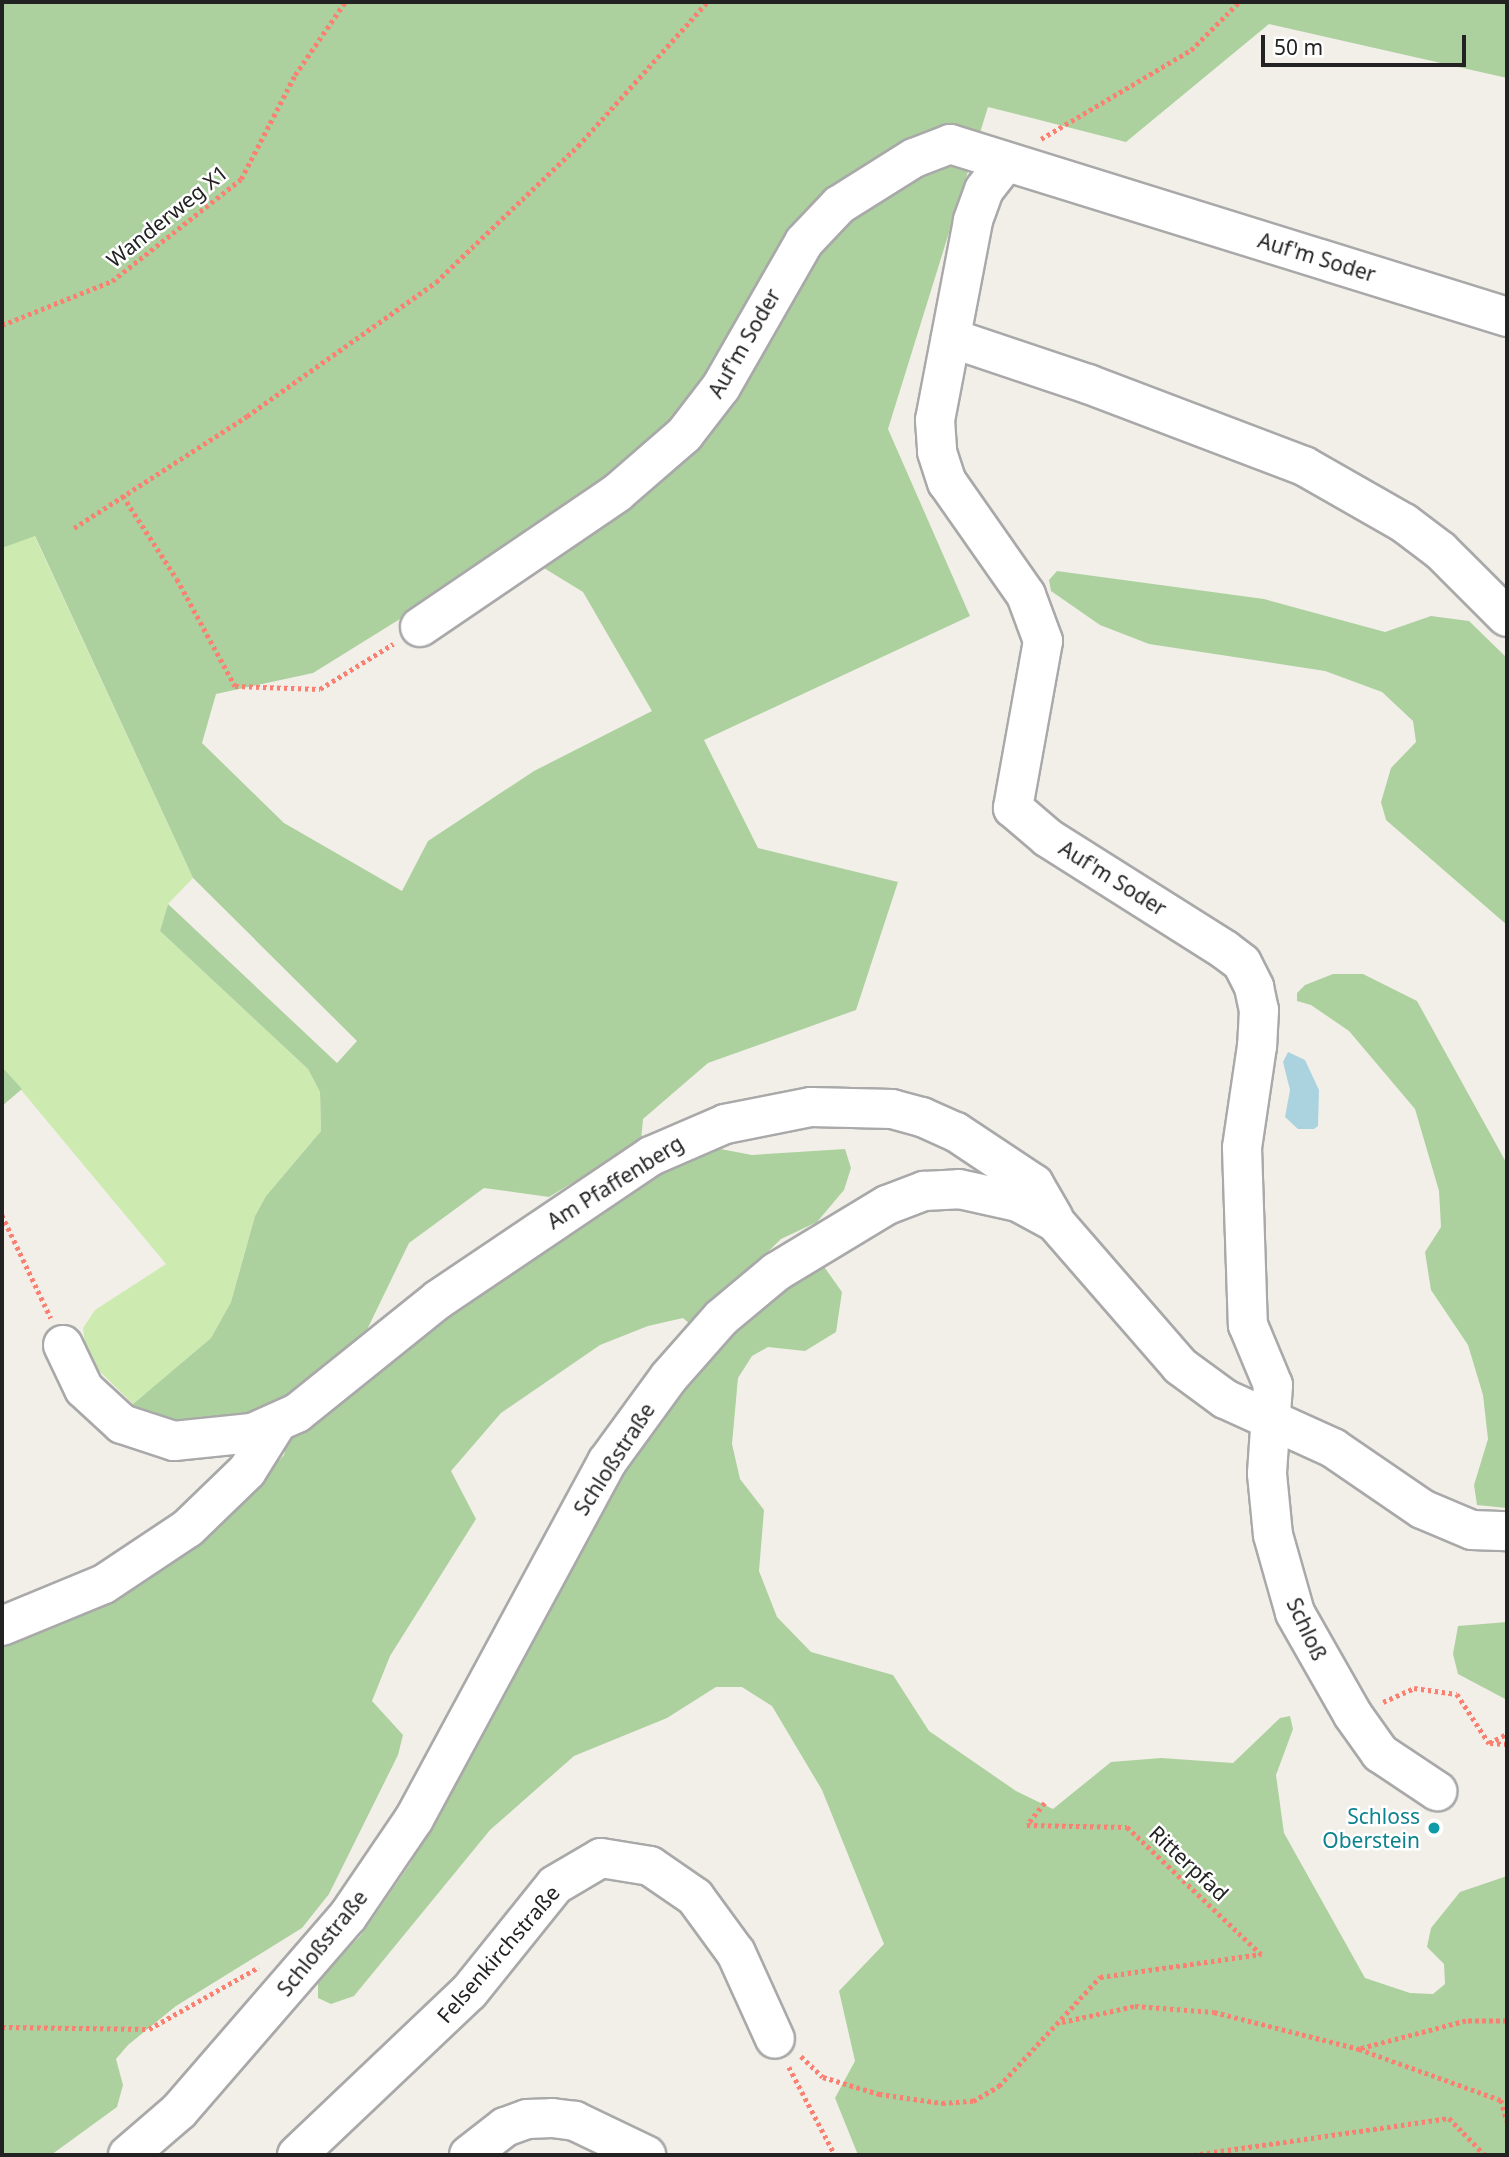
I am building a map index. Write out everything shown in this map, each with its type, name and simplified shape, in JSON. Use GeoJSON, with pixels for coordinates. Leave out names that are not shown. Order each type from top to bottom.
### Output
{"type":"FeatureCollection","features":[{"type":"Feature","properties":{"kind":"street","name":"Auf'm Soder"},"geometry":{"type":"LineString","coordinates":[[420,627],[617,493],[684,435],[721,387],[804,242],[839,205],[914,158],[950,145],[1507,317]]}},
{"type":"Feature","properties":{"kind":"street","name":"Auf'm Soder"},"geometry":{"type":"LineString","coordinates":[[1005,163],[985,190],[973,220],[935,420],[937,452],[947,482],[1027,595],[1042,641],[1013,808],[1048,838],[1225,950],[1242,963],[1254,987],[1259,1010],[1257,1046],[1242,1148],[1248,1325],[1273,1385],[1272,1424]]}},
{"type":"Feature","properties":{"kind":"street"},"geometry":{"type":"LineString","coordinates":[[951,338],[1100,388],[1304,467],[1404,523],[1441,551],[1507,617]]}},
{"type":"Feature","properties":{"kind":"street","name":"Am Pfaffenberg"},"geometry":{"type":"LineString","coordinates":[[63,1345],[83,1389],[102,1408],[148,1436],[204,1441],[242,1436],[277,1423],[320,1396],[439,1299],[603,1185],[688,1136],[725,1124],[811,1107],[892,1109],[922,1117],[956,1132],[1034,1184],[1055,1222]]}},
{"type":"Feature","properties":{"kind":"street","name":"Schloßstraße"},"geometry":{"type":"LineString","coordinates":[[128,2155],[179,2110],[348,1916],[414,1819],[607,1462],[669,1377],[721,1318],[776,1272],[835,1233],[887,1205],[924,1191],[959,1189],[995,1195],[1055,1222],[1180,1366],[1225,1399],[1272,1424],[1333,1448],[1422,1509],[1472,1530],[1506,1531]]}},
{"type":"Feature","properties":{"kind":"street","name":"Am Pfaffenberg"},"geometry":{"type":"LineString","coordinates":[[2,1626],[104,1584],[188,1528],[247,1471],[277,1423]]}},
{"type":"Feature","properties":{"kind":"street","name":"Schloß"},"geometry":{"type":"LineString","coordinates":[[1272,1424],[1267,1475],[1273,1535],[1296,1613],[1353,1715],[1380,1753],[1437,1791]]}},
{"type":"Feature","properties":{"kind":"street","name":"Felsenkirchstraße"},"geometry":{"type":"LineString","coordinates":[[297,2155],[469,1992],[555,1885],[601,1858],[650,1866],[695,1897],[736,1953],[775,2039]]}},
{"type":"Feature","properties":{"kind":"street"},"geometry":{"type":"LineString","coordinates":[[469,2155],[505,2127],[527,2119],[552,2118],[575,2121],[646,2155]]}},
{"type":"Feature","properties":{"kind":"path","name":"Wanderweg X1"},"geometry":{"type":"LineString","coordinates":[[2,325],[112,281],[241,179],[295,75],[345,2]]}},
{"type":"Feature","properties":{"kind":"path"},"geometry":{"type":"LineString","coordinates":[[74,528],[247,416],[436,282],[578,146],[707,2]]}},
{"type":"Feature","properties":{"kind":"path"},"geometry":{"type":"LineString","coordinates":[[1005,163],[1114,92],[1191,50],[1239,2]]}},
{"type":"Feature","properties":{"kind":"path"},"geometry":{"type":"LineString","coordinates":[[123,496],[177,579],[236,686],[320,690],[420,627]]}},
{"type":"Feature","properties":{"kind":"path"},"geometry":{"type":"LineString","coordinates":[[2,1215],[18,1241],[63,1345]]}},
{"type":"Feature","properties":{"kind":"path"},"geometry":{"type":"LineString","coordinates":[[1353,1715],[1414,1688],[1452,1692],[1489,1743]]}},
{"type":"Feature","properties":{"kind":"path"},"geometry":{"type":"LineString","coordinates":[[1489,1743],[1507,1734]]}},
{"type":"Feature","properties":{"kind":"path"},"geometry":{"type":"LineString","coordinates":[[1489,1743],[1507,1744]]}},
{"type":"Feature","properties":{"kind":"path","name":"Ritterpfad"},"geometry":{"type":"LineString","coordinates":[[1045,1803],[1027,1825],[1127,1827],[1261,1954],[1100,1977],[1062,2022]]}},
{"type":"Feature","properties":{"kind":"path"},"geometry":{"type":"LineString","coordinates":[[2,2027],[149,2029],[271,1960]]}},
{"type":"Feature","properties":{"kind":"path"},"geometry":{"type":"LineString","coordinates":[[775,2039],[794,2049],[823,2077],[879,2094],[942,2103],[973,2101],[999,2086],[1062,2022],[1135,2006],[1201,2011],[1360,2049],[1501,2100],[1507,2121]]}},
{"type":"Feature","properties":{"kind":"path"},"geometry":{"type":"LineString","coordinates":[[1360,2049],[1466,2021],[1507,2021]]}},
{"type":"Feature","properties":{"kind":"path"},"geometry":{"type":"LineString","coordinates":[[775,2039],[835,2155]]}},
{"type":"Feature","properties":{"kind":"path"},"geometry":{"type":"LineString","coordinates":[[1193,2155],[1449,2118],[1485,2155]]}},
{"type":"Feature","properties":{"kind":"green space"},"geometry":{"type":"Polygon","coordinates":[[[2,2],[1507,2],[1507,78],[1269,24],[1126,142],[988,107],[888,429],[970,616],[704,740],[758,848],[898,882],[856,1010],[708,1063],[643,1119],[641,1141],[549,1197],[484,1188],[409,1243],[362,1340],[330,1373],[260,1414],[168,1423],[131,1409],[133,1404],[211,1338],[231,1302],[255,1216],[266,1196],[321,1131],[320,1092],[308,1069],[160,931],[168,904],[337,1063],[357,1041],[193,878],[35,536],[2,548],[2,2]],[[513,549],[313,673],[216,694],[202,743],[284,823],[402,891],[428,841],[534,771],[652,711],[583,592],[513,549]]]}},
{"type":"Feature","properties":{"kind":"green space"},"geometry":{"type":"Polygon","coordinates":[[[34,535],[193,878],[168,904],[160,931],[308,1069],[320,1092],[321,1131],[266,1196],[255,1216],[231,1302],[211,1338],[133,1404],[87,1359],[83,1328],[95,1310],[166,1264],[2,1067],[2,548],[34,535]]]}},
{"type":"Feature","properties":{"kind":"green space"},"geometry":{"type":"Polygon","coordinates":[[[1057,571],[1264,599],[1385,632],[1431,616],[1469,621],[1507,658],[1507,925],[1386,820],[1381,802],[1391,768],[1416,742],[1413,721],[1382,692],[1325,671],[1149,644],[1100,625],[1051,591],[1049,580],[1057,571]]]}},
{"type":"Feature","properties":{"kind":"green space"},"geometry":{"type":"Polygon","coordinates":[[[1333,974],[1363,974],[1417,1001],[1507,1164],[1507,1508],[1477,1505],[1474,1485],[1488,1439],[1483,1395],[1468,1345],[1431,1290],[1425,1252],[1441,1227],[1439,1191],[1415,1109],[1349,1031],[1311,1005],[1297,1001],[1297,993],[1305,985],[1333,974]]]}},
{"type":"Feature","properties":{"kind":"green space"},"geometry":{"type":"Polygon","coordinates":[[[2,1067],[22,1089],[2,1106],[2,1067]]]}},
{"type":"Feature","properties":{"kind":"green space"},"geometry":{"type":"Polygon","coordinates":[[[710,1147],[752,1155],[845,1149],[851,1168],[844,1190],[817,1222],[781,1239],[692,1326],[683,1318],[648,1326],[600,1345],[501,1413],[451,1471],[476,1519],[390,1656],[372,1701],[403,1735],[398,1755],[329,1894],[302,1928],[176,2006],[128,2045],[116,2059],[123,2085],[117,2107],[51,2155],[2,2155],[2,1643],[95,1606],[236,1507],[284,1455],[289,1435],[402,1342],[665,1165],[710,1147]]]}},
{"type":"Feature","properties":{"kind":"green space"},"geometry":{"type":"Polygon","coordinates":[[[820,1261],[842,1292],[836,1332],[805,1351],[768,1347],[752,1356],[738,1378],[732,1444],[740,1479],[764,1510],[759,1571],[777,1617],[811,1652],[893,1675],[929,1731],[1016,1791],[1053,1809],[1111,1762],[1161,1758],[1233,1763],[1280,1718],[1290,1716],[1293,1729],[1276,1775],[1284,1833],[1365,1978],[1410,1993],[1433,1994],[1445,1984],[1444,1964],[1427,1947],[1431,1928],[1460,1892],[1507,1876],[1507,2155],[858,2155],[835,2098],[855,2061],[839,1991],[884,1944],[822,1790],[772,1706],[742,1687],[716,1687],[667,1718],[574,1756],[490,1830],[354,1996],[331,2004],[318,1998],[318,1981],[361,1935],[410,1864],[543,1611],[640,1443],[711,1344],[820,1261]]]}},
{"type":"Feature","properties":{"kind":"green space"},"geometry":{"type":"Polygon","coordinates":[[[1507,1622],[1507,1700],[1458,1674],[1453,1654],[1458,1626],[1507,1622]]]}},
{"type":"Feature","properties":{"kind":"water"},"geometry":{"type":"Polygon","coordinates":[[[1288,1052],[1305,1060],[1319,1090],[1318,1126],[1314,1129],[1298,1129],[1285,1117],[1290,1090],[1283,1062],[1288,1052]]]}},
{"type":"Feature","properties":{"kind":"place","name":"Schloss Oberstein"},"geometry":{"type":"Point","coordinates":[1434,1828]}}]}
